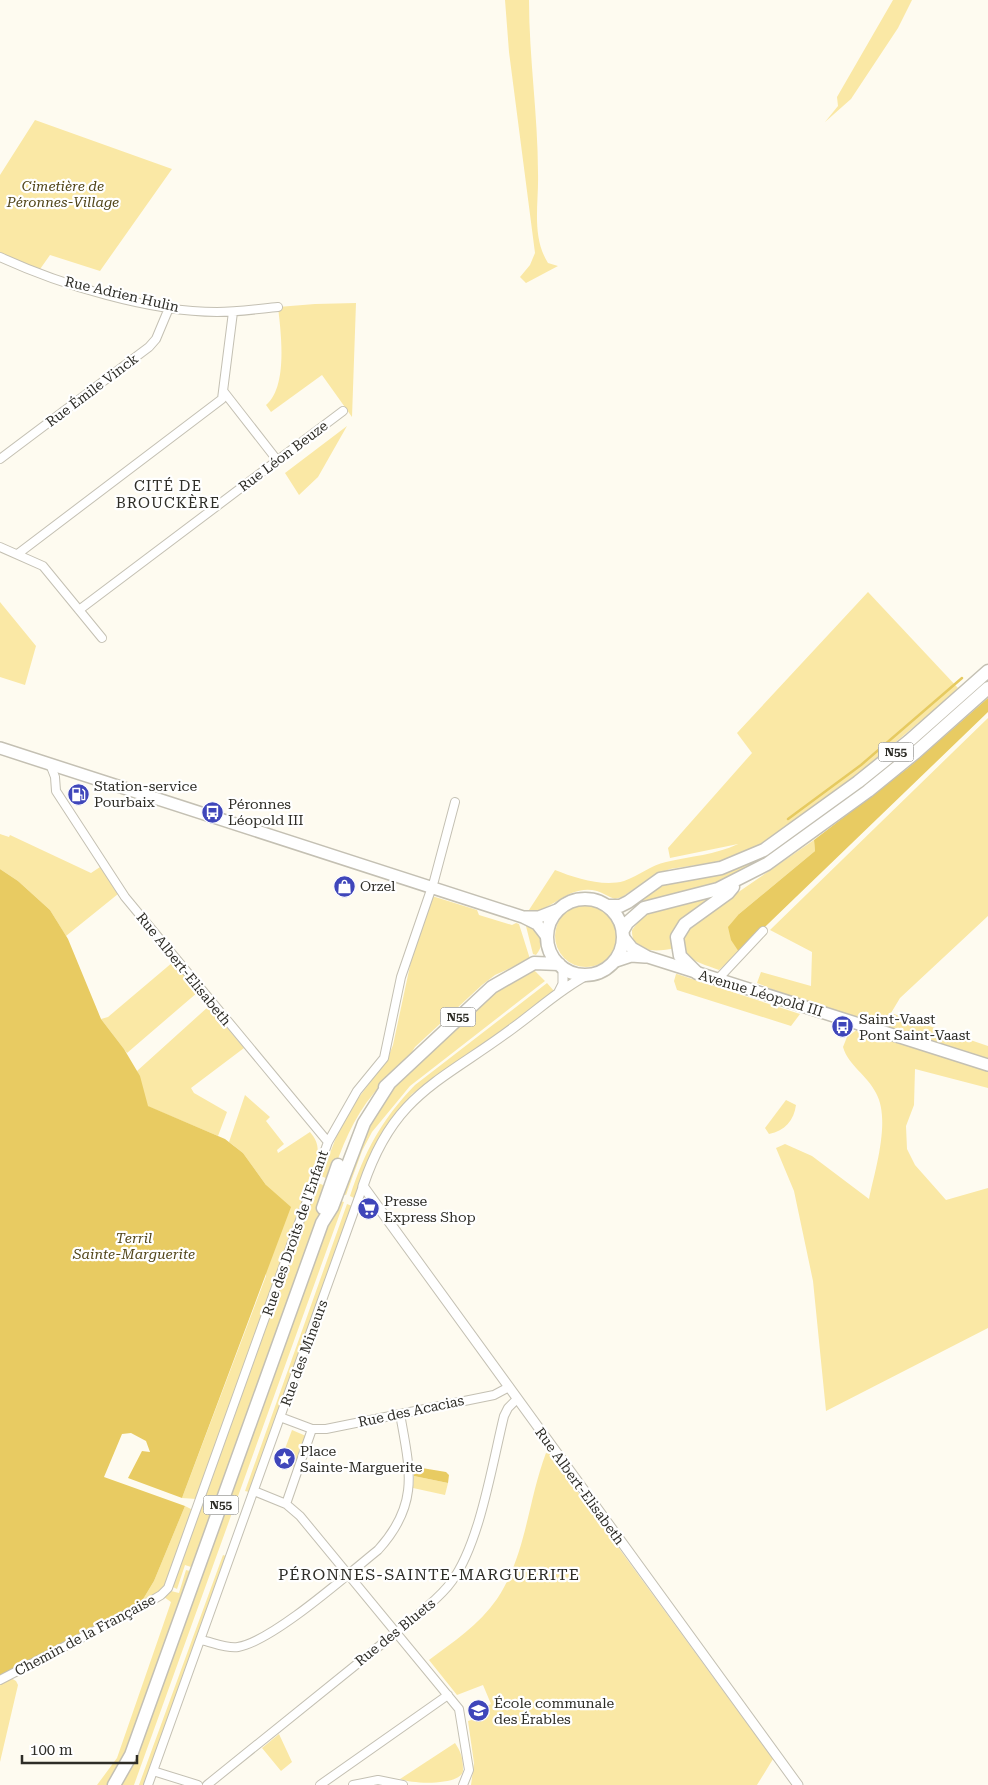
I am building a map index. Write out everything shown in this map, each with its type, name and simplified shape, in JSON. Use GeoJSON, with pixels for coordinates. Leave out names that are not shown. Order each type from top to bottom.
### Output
{"type":"FeatureCollection","features":[{"type":"Feature","properties":{"kind":"highway","name":"N55"},"geometry":{"type":"LineString","coordinates":[[609,906],[620,906],[628,902],[660,879],[720,868],[764,850],[858,782],[909,741],[988,671]]}},
{"type":"Feature","properties":{"kind":"highway","name":"N55"},"geometry":{"type":"LineString","coordinates":[[624,934],[633,916],[649,906],[698,896],[738,881],[775,859],[868,791],[916,752],[988,688]]}},
{"type":"Feature","properties":{"kind":"highway"},"geometry":{"type":"LineString","coordinates":[[697,973],[680,956],[676,943],[678,933],[684,924],[728,893],[738,881]]}},
{"type":"Feature","properties":{"kind":"highway"},"geometry":{"type":"LineString","coordinates":[[588,898],[609,906],[620,921],[624,934],[623,946],[616,961],[603,971],[587,975],[574,974],[561,966],[552,956],[547,940],[549,924],[557,910],[566,903],[588,898]]}},
{"type":"Feature","properties":{"kind":"highway","name":"N55"},"geometry":{"type":"LineString","coordinates":[[114,1785],[131,1754],[322,1223],[334,1202],[364,1124],[390,1082],[492,987],[534,963],[547,940]]}},
{"type":"Feature","properties":{"kind":"highway"},"geometry":{"type":"LineString","coordinates":[[534,963],[561,966]]}},
{"type":"Feature","properties":{"kind":"main road"},"geometry":{"type":"LineString","coordinates":[[0,748],[523,917],[537,924],[547,940]]}},
{"type":"Feature","properties":{"kind":"main road"},"geometry":{"type":"LineString","coordinates":[[523,917],[539,917],[557,910]]}},
{"type":"Feature","properties":{"kind":"main road","name":"Avenue Léopold III"},"geometry":{"type":"LineString","coordinates":[[624,934],[632,948],[648,957],[988,1065]]}},
{"type":"Feature","properties":{"kind":"main road","name":"Avenue Léopold III"},"geometry":{"type":"LineString","coordinates":[[616,961],[631,956],[648,957]]}},
{"type":"Feature","properties":{"kind":"street","name":"Rue Adrien Hulin"},"geometry":{"type":"LineString","coordinates":[[0,257],[70,284],[169,308],[233,312],[278,307]]}},
{"type":"Feature","properties":{"kind":"street","name":"Rue Émile Vinck"},"geometry":{"type":"LineString","coordinates":[[0,459],[149,347],[156,339],[169,308]]}},
{"type":"Feature","properties":{"kind":"street"},"geometry":{"type":"LineString","coordinates":[[19,553],[222,400],[233,312]]}},
{"type":"Feature","properties":{"kind":"street"},"geometry":{"type":"LineString","coordinates":[[224,392],[277,460]]}},
{"type":"Feature","properties":{"kind":"street","name":"Rue Léon Beuze"},"geometry":{"type":"LineString","coordinates":[[79,610],[343,411]]}},
{"type":"Feature","properties":{"kind":"street"},"geometry":{"type":"LineString","coordinates":[[0,547],[19,553],[43,566],[102,638]]}},
{"type":"Feature","properties":{"kind":"street","name":"Rue Albert-Elisabeth"},"geometry":{"type":"LineString","coordinates":[[50,764],[56,777],[56,791],[125,897],[328,1142]]}},
{"type":"Feature","properties":{"kind":"street"},"geometry":{"type":"LineString","coordinates":[[56,785],[62,776],[72,772]]}},
{"type":"Feature","properties":{"kind":"street","name":"Rue des Droits de l'Enfant"},"geometry":{"type":"LineString","coordinates":[[168,1588],[328,1142],[357,1091],[384,1058],[402,977],[432,887],[455,802]]}},
{"type":"Feature","properties":{"kind":"street"},"geometry":{"type":"LineString","coordinates":[[717,980],[721,973],[763,931]]}},
{"type":"Feature","properties":{"kind":"street"},"geometry":{"type":"LineString","coordinates":[[559,992],[563,984],[561,966]]}},
{"type":"Feature","properties":{"kind":"street","name":"Rue des Mineurs"},"geometry":{"type":"LineString","coordinates":[[148,1785],[380,1143],[412,1100],[442,1077],[513,1029],[559,992],[587,975]]}},
{"type":"Feature","properties":{"kind":"street","name":"Rue Albert-Elisabeth"},"geometry":{"type":"LineString","coordinates":[[363,1186],[798,1785]]}},
{"type":"Feature","properties":{"kind":"street","name":"Rue des Acacias"},"geometry":{"type":"LineString","coordinates":[[312,1429],[326,1430],[494,1395],[509,1387]]}},
{"type":"Feature","properties":{"kind":"street","name":"Rue des Bluets"},"geometry":{"type":"LineString","coordinates":[[207,1785],[434,1601],[460,1569],[476,1530],[505,1413],[517,1399]]}},
{"type":"Feature","properties":{"kind":"street"},"geometry":{"type":"LineString","coordinates":[[200,1640],[234,1647],[245,1645],[285,1623],[348,1574],[388,1539],[404,1513],[410,1486],[410,1473],[400,1414]]}},
{"type":"Feature","properties":{"kind":"street"},"geometry":{"type":"LineString","coordinates":[[280,1417],[312,1429],[286,1504]]}},
{"type":"Feature","properties":{"kind":"street"},"geometry":{"type":"LineString","coordinates":[[254,1491],[286,1504],[297,1512],[459,1709],[464,1729],[469,1770],[463,1785]]}},
{"type":"Feature","properties":{"kind":"street","name":"Chemin de la Française"},"geometry":{"type":"LineString","coordinates":[[0,1680],[141,1607],[161,1595],[168,1588]]}},
{"type":"Feature","properties":{"kind":"street"},"geometry":{"type":"LineString","coordinates":[[320,1785],[448,1695]]}},
{"type":"Feature","properties":{"kind":"street"},"geometry":{"type":"LineString","coordinates":[[153,1771],[198,1785]]}},
{"type":"Feature","properties":{"kind":"street"},"geometry":{"type":"LineString","coordinates":[[353,1785],[378,1780],[403,1785]]}},
{"type":"Feature","properties":{"kind":"green space"},"geometry":{"type":"Polygon","coordinates":[[[505,0],[529,0],[530,43],[538,151],[537,219],[539,242],[548,263],[558,266],[526,283],[520,277],[530,265],[535,253],[509,52],[505,0]]]}},
{"type":"Feature","properties":{"kind":"green space"},"geometry":{"type":"Polygon","coordinates":[[[893,0],[912,0],[898,28],[851,99],[825,122],[838,106],[837,97],[893,0]]]}},
{"type":"Feature","properties":{"kind":"green space","name":"Cimetière de Péronnes-Village"},"geometry":{"type":"Polygon","coordinates":[[[35,120],[172,169],[100,271],[50,255],[38,272],[0,257],[0,175],[35,120]]]}},
{"type":"Feature","properties":{"kind":"green space"},"geometry":{"type":"Polygon","coordinates":[[[356,303],[352,417],[322,375],[271,412],[266,405],[273,397],[278,386],[281,359],[278,307],[356,303]]]}},
{"type":"Feature","properties":{"kind":"green space"},"geometry":{"type":"Polygon","coordinates":[[[347,426],[318,477],[299,495],[285,473],[347,426]]]}},
{"type":"Feature","properties":{"kind":"green space"},"geometry":{"type":"Polygon","coordinates":[[[868,592],[958,688],[947,699],[860,772],[761,845],[740,855],[717,862],[670,869],[655,875],[622,897],[615,899],[597,891],[578,891],[545,908],[527,913],[555,870],[589,881],[616,883],[629,879],[661,863],[712,853],[738,844],[670,858],[668,848],[752,753],[737,733],[868,592]]]}},
{"type":"Feature","properties":{"kind":"green space"},"geometry":{"type":"Polygon","coordinates":[[[0,602],[36,646],[25,685],[0,677],[0,602]]]}},
{"type":"Feature","properties":{"kind":"green space"},"geometry":{"type":"Polygon","coordinates":[[[988,698],[988,712],[739,952],[731,940],[728,927],[739,914],[815,851],[814,840],[908,768],[988,698]]]}},
{"type":"Feature","properties":{"kind":"green space"},"geometry":{"type":"Polygon","coordinates":[[[988,718],[988,916],[900,998],[891,1013],[988,1046],[988,1088],[915,1069],[914,1105],[906,1126],[907,1149],[915,1165],[946,1200],[988,1188],[988,1328],[826,1411],[813,1281],[794,1191],[776,1148],[785,1144],[812,1156],[869,1199],[878,1160],[882,1131],[880,1104],[876,1093],[849,1059],[843,1047],[847,1037],[862,1026],[757,983],[761,972],[811,986],[812,952],[770,930],[988,718]]]}},
{"type":"Feature","properties":{"kind":"green space"},"geometry":{"type":"Polygon","coordinates":[[[810,824],[813,827],[727,882],[639,906],[636,902],[656,887],[810,824]]]}},
{"type":"Feature","properties":{"kind":"green space"},"geometry":{"type":"Polygon","coordinates":[[[0,834],[9,837],[10,835],[91,873],[100,867],[118,894],[66,936],[50,910],[18,881],[0,869],[0,834]]]}},
{"type":"Feature","properties":{"kind":"green space"},"geometry":{"type":"Polygon","coordinates":[[[814,840],[815,851],[739,914],[739,952],[719,970],[702,964],[688,956],[684,951],[683,945],[684,936],[689,926],[814,840]]]}},
{"type":"Feature","properties":{"kind":"green space","name":"Terril Sainte-Marguerite"},"geometry":{"type":"Polygon","coordinates":[[[0,869],[18,881],[50,910],[68,939],[101,1019],[124,1049],[140,1076],[148,1106],[225,1139],[243,1153],[266,1185],[291,1207],[182,1498],[128,1478],[142,1451],[150,1452],[146,1441],[131,1433],[122,1434],[104,1477],[185,1506],[154,1581],[142,1601],[0,1678],[0,869]]]}},
{"type":"Feature","properties":{"kind":"green space"},"geometry":{"type":"Polygon","coordinates":[[[727,891],[695,913],[675,948],[647,950],[636,944],[632,930],[645,913],[695,902],[727,891]]]}},
{"type":"Feature","properties":{"kind":"green space"},"geometry":{"type":"Polygon","coordinates":[[[432,896],[477,910],[479,915],[512,925],[519,924],[530,959],[495,975],[415,1047],[406,1060],[379,1087],[360,1112],[344,1144],[331,1178],[328,1179],[321,1176],[344,1117],[387,1060],[393,1045],[414,947],[432,896]]]}},
{"type":"Feature","properties":{"kind":"green space"},"geometry":{"type":"Polygon","coordinates":[[[580,905],[592,905],[608,914],[615,924],[617,936],[615,948],[608,958],[592,967],[580,967],[569,962],[560,953],[555,942],[555,930],[560,919],[569,910],[580,905]]]}},
{"type":"Feature","properties":{"kind":"green space"},"geometry":{"type":"Polygon","coordinates":[[[525,922],[534,928],[540,936],[541,945],[536,955],[533,954],[525,922]]]}},
{"type":"Feature","properties":{"kind":"green space"},"geometry":{"type":"Polygon","coordinates":[[[173,962],[198,992],[127,1053],[101,1019],[108,1017],[173,962]]]}},
{"type":"Feature","properties":{"kind":"green space"},"geometry":{"type":"Polygon","coordinates":[[[534,970],[545,981],[410,1086],[372,1132],[362,1151],[346,1195],[340,1193],[359,1142],[388,1091],[495,990],[534,970]]]}},
{"type":"Feature","properties":{"kind":"green space"},"geometry":{"type":"Polygon","coordinates":[[[676,974],[800,1014],[791,1026],[677,990],[674,981],[676,974]]]}},
{"type":"Feature","properties":{"kind":"green space"},"geometry":{"type":"Polygon","coordinates":[[[547,983],[554,991],[514,1023],[412,1094],[379,1137],[354,1198],[350,1196],[375,1137],[403,1098],[415,1085],[547,983]]]}},
{"type":"Feature","properties":{"kind":"green space"},"geometry":{"type":"Polygon","coordinates":[[[209,1006],[244,1048],[191,1088],[194,1093],[227,1112],[218,1136],[147,1106],[137,1071],[209,1006]]]}},
{"type":"Feature","properties":{"kind":"green space"},"geometry":{"type":"Polygon","coordinates":[[[245,1095],[270,1117],[266,1121],[284,1144],[277,1150],[278,1153],[310,1132],[317,1143],[318,1149],[309,1178],[312,1180],[196,1499],[182,1498],[266,1276],[266,1185],[243,1153],[229,1142],[245,1095]]]}},
{"type":"Feature","properties":{"kind":"green space"},"geometry":{"type":"Polygon","coordinates":[[[786,1100],[796,1105],[791,1120],[780,1130],[769,1134],[765,1128],[786,1100]]]}},
{"type":"Feature","properties":{"kind":"green space"},"geometry":{"type":"Polygon","coordinates":[[[318,1183],[328,1187],[313,1235],[200,1552],[191,1567],[185,1565],[177,1589],[173,1587],[318,1183]]]}},
{"type":"Feature","properties":{"kind":"green space"},"geometry":{"type":"Polygon","coordinates":[[[337,1200],[344,1202],[134,1785],[120,1785],[201,1581],[209,1551],[337,1200]]]}},
{"type":"Feature","properties":{"kind":"green space"},"geometry":{"type":"Polygon","coordinates":[[[347,1204],[352,1206],[249,1492],[245,1491],[347,1204]]]}},
{"type":"Feature","properties":{"kind":"green space"},"geometry":{"type":"Polygon","coordinates":[[[292,1430],[306,1436],[295,1467],[280,1462],[292,1430]]]}},
{"type":"Feature","properties":{"kind":"green space"},"geometry":{"type":"Polygon","coordinates":[[[546,1453],[550,1454],[773,1759],[757,1785],[471,1785],[474,1763],[468,1721],[490,1714],[487,1706],[491,1704],[483,1685],[457,1695],[429,1660],[482,1617],[497,1599],[507,1582],[521,1546],[546,1453]]]}},
{"type":"Feature","properties":{"kind":"green space"},"geometry":{"type":"Polygon","coordinates":[[[416,1467],[446,1472],[449,1475],[448,1483],[414,1476],[413,1471],[416,1467]]]}},
{"type":"Feature","properties":{"kind":"green space"},"geometry":{"type":"Polygon","coordinates":[[[414,1476],[448,1483],[445,1495],[413,1488],[414,1476]]]}},
{"type":"Feature","properties":{"kind":"green space"},"geometry":{"type":"Polygon","coordinates":[[[185,1506],[191,1509],[191,1513],[166,1586],[156,1595],[142,1601],[154,1581],[185,1506]]]}},
{"type":"Feature","properties":{"kind":"green space"},"geometry":{"type":"Polygon","coordinates":[[[223,1555],[226,1556],[145,1785],[139,1785],[223,1555]]]}},
{"type":"Feature","properties":{"kind":"green space"},"geometry":{"type":"Polygon","coordinates":[[[186,1570],[190,1571],[186,1587],[127,1755],[110,1785],[97,1785],[117,1758],[171,1602],[164,1597],[171,1591],[179,1593],[186,1570]]]}},
{"type":"Feature","properties":{"kind":"green space"},"geometry":{"type":"Polygon","coordinates":[[[11,1678],[18,1685],[0,1762],[0,1683],[11,1678]]]}},
{"type":"Feature","properties":{"kind":"green space"},"geometry":{"type":"Polygon","coordinates":[[[279,1734],[292,1762],[281,1771],[262,1748],[279,1734]]]}},
{"type":"Feature","properties":{"kind":"green space"},"geometry":{"type":"Polygon","coordinates":[[[455,1743],[459,1749],[463,1765],[462,1774],[456,1778],[448,1781],[427,1783],[400,1779],[455,1743]]]}},
{"type":"Feature","properties":{"kind":"waterway"},"geometry":{"type":"LineString","coordinates":[[788,819],[861,765],[962,678]]}},
{"type":"Feature","properties":{"kind":"place","name":"Station-service Pourbaix"},"geometry":{"type":"Point","coordinates":[78,794]}},
{"type":"Feature","properties":{"kind":"place","name":"Péronnes Léopold III"},"geometry":{"type":"Point","coordinates":[212,812]}},
{"type":"Feature","properties":{"kind":"place","name":"Orzel"},"geometry":{"type":"Point","coordinates":[344,886]}},
{"type":"Feature","properties":{"kind":"place","name":"Saint-Vaast Pont Saint-Vaast"},"geometry":{"type":"Point","coordinates":[843,1027]}},
{"type":"Feature","properties":{"kind":"place","name":"Presse Express Shop"},"geometry":{"type":"Point","coordinates":[368,1209]}},
{"type":"Feature","properties":{"kind":"place","name":"Place Sainte-Marguerite"},"geometry":{"type":"Point","coordinates":[284,1459]}},
{"type":"Feature","properties":{"kind":"place","name":"École communale des Érables"},"geometry":{"type":"Point","coordinates":[478,1711]}},
{"type":"Feature","properties":{"kind":"district","name":"CITÉ DE BROUCKÈRE"},"geometry":{"type":"Point","coordinates":[168,494]}},
{"type":"Feature","properties":{"kind":"district","name":"PÉRONNES-SAINTE-MARGUERITE"},"geometry":{"type":"Point","coordinates":[429,1574]}}]}
